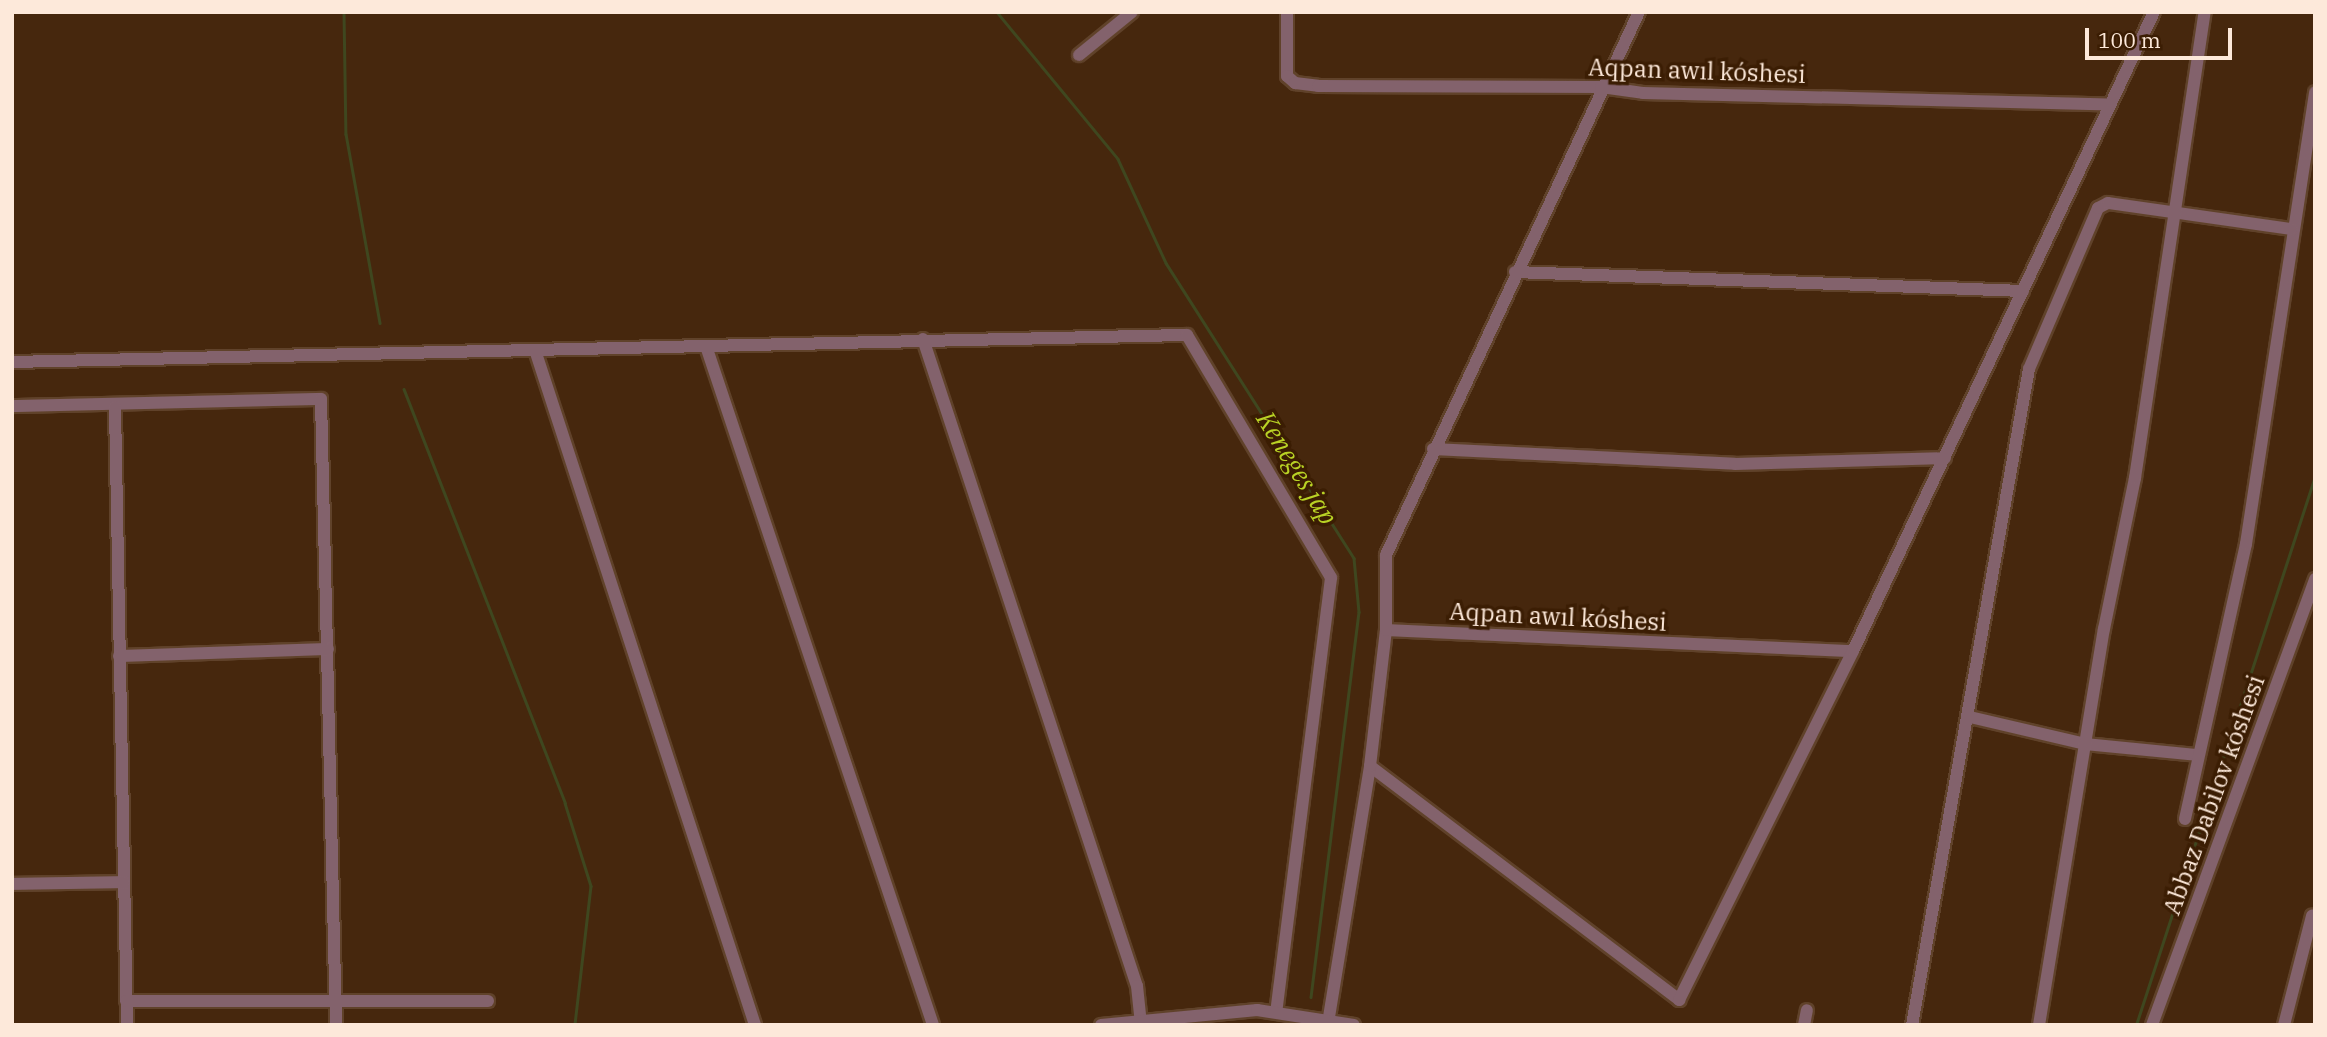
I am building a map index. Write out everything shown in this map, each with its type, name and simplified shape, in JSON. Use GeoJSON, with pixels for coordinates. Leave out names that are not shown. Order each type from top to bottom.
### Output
{"type":"FeatureCollection","features":[{"type":"Feature","properties":{"kind":"street"},"geometry":{"type":"LineString","coordinates":[[1079,55],[1132,12]]}},
{"type":"Feature","properties":{"kind":"street","name":"Aqpan awıl kóshesi"},"geometry":{"type":"LineString","coordinates":[[1287,12],[1287,76],[1295,83],[1318,86],[1601,87],[1643,93],[2109,104]]}},
{"type":"Feature","properties":{"kind":"street"},"geometry":{"type":"LineString","coordinates":[[1329,1017],[1370,766],[1386,630],[1385,555],[1601,87],[1639,12]]}},
{"type":"Feature","properties":{"kind":"street"},"geometry":{"type":"LineString","coordinates":[[1370,766],[1679,1000],[1853,651],[2154,12]]}},
{"type":"Feature","properties":{"kind":"street"},"geometry":{"type":"LineString","coordinates":[[2039,1025],[2085,744],[2135,478],[2205,12]]}},
{"type":"Feature","properties":{"kind":"street"},"geometry":{"type":"LineString","coordinates":[[2185,820],[2246,544],[2291,229],[2315,92]]}},
{"type":"Feature","properties":{"kind":"street"},"geometry":{"type":"LineString","coordinates":[[1912,1025],[1970,718],[2029,369],[2098,208],[2108,203],[2291,229]]}},
{"type":"Feature","properties":{"kind":"street"},"geometry":{"type":"LineString","coordinates":[[1515,272],[2023,291]]}},
{"type":"Feature","properties":{"kind":"street"},"geometry":{"type":"LineString","coordinates":[[12,362],[536,353],[922,339],[1186,335],[1331,578],[1276,1012]]}},
{"type":"Feature","properties":{"kind":"street"},"geometry":{"type":"LineString","coordinates":[[922,339],[1137,986],[1140,1017]]}},
{"type":"Feature","properties":{"kind":"street"},"geometry":{"type":"LineString","coordinates":[[706,346],[933,1025]]}},
{"type":"Feature","properties":{"kind":"street"},"geometry":{"type":"LineString","coordinates":[[536,353],[755,1025]]}},
{"type":"Feature","properties":{"kind":"street"},"geometry":{"type":"LineString","coordinates":[[12,406],[115,407],[321,399],[335,1025]]}},
{"type":"Feature","properties":{"kind":"street"},"geometry":{"type":"LineString","coordinates":[[115,407],[127,1025]]}},
{"type":"Feature","properties":{"kind":"street"},"geometry":{"type":"LineString","coordinates":[[1433,450],[1735,464],[1945,458]]}},
{"type":"Feature","properties":{"kind":"street","name":"Abbaz Dabilov kóshesi"},"geometry":{"type":"LineString","coordinates":[[2152,1025],[2315,579]]}},
{"type":"Feature","properties":{"kind":"street","name":"Aqpan awıl kóshesi"},"geometry":{"type":"LineString","coordinates":[[1386,630],[1853,651]]}},
{"type":"Feature","properties":{"kind":"street"},"geometry":{"type":"LineString","coordinates":[[119,656],[328,649]]}},
{"type":"Feature","properties":{"kind":"street"},"geometry":{"type":"LineString","coordinates":[[1970,718],[2085,744],[2198,755]]}},
{"type":"Feature","properties":{"kind":"street"},"geometry":{"type":"LineString","coordinates":[[12,884],[124,882]]}},
{"type":"Feature","properties":{"kind":"street"},"geometry":{"type":"LineString","coordinates":[[2284,1025],[2312,916]]}},
{"type":"Feature","properties":{"kind":"street"},"geometry":{"type":"LineString","coordinates":[[127,1001],[488,1001]]}},
{"type":"Feature","properties":{"kind":"street"},"geometry":{"type":"LineString","coordinates":[[1804,1025],[1807,1010]]}},
{"type":"Feature","properties":{"kind":"street"},"geometry":{"type":"LineString","coordinates":[[1101,1025],[1140,1017],[1276,1012],[1329,1017],[1354,1025]]}},
{"type":"Feature","properties":{"kind":"waterway"},"geometry":{"type":"LineString","coordinates":[[344,12],[346,134],[380,323]]}},
{"type":"Feature","properties":{"kind":"waterway","name":"Keneges jap"},"geometry":{"type":"LineString","coordinates":[[997,12],[1118,159],[1166,263],[1354,558],[1359,612],[1311,997]]}},
{"type":"Feature","properties":{"kind":"waterway"},"geometry":{"type":"LineString","coordinates":[[404,389],[565,803],[591,886],[575,1025]]}},
{"type":"Feature","properties":{"kind":"waterway"},"geometry":{"type":"LineString","coordinates":[[2136,1025],[2315,476]]}}]}
